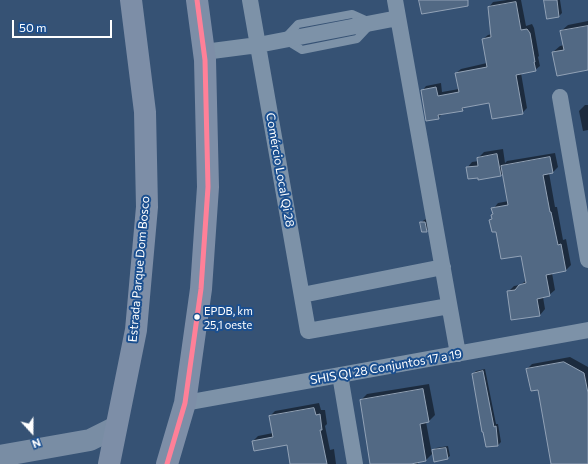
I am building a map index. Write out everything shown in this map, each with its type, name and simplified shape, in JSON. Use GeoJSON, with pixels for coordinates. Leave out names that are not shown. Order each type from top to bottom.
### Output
{"type":"FeatureCollection","features":[{"type":"Feature","properties":{"kind":"main road","name":"Estrada Parque Dom Bosco"},"geometry":{"type":"LineString","coordinates":[[110,458],[136,330],[147,207],[145,112],[132,0]]}},
{"type":"Feature","properties":{"kind":"main road"},"geometry":{"type":"LineString","coordinates":[[167,464],[185,403],[201,289],[208,187],[207,52],[197,0]]}},
{"type":"Feature","properties":{"kind":"street","name":"Comércio Local Qi 28"},"geometry":{"type":"LineString","coordinates":[[250,0],[308,331],[449,306]]}},
{"type":"Feature","properties":{"kind":"street"},"geometry":{"type":"LineString","coordinates":[[395,0],[458,354]]}},
{"type":"Feature","properties":{"kind":"street"},"geometry":{"type":"LineString","coordinates":[[207,52],[258,45],[398,18]]}},
{"type":"Feature","properties":{"kind":"street"},"geometry":{"type":"LineString","coordinates":[[560,96],[588,260]]}},
{"type":"Feature","properties":{"kind":"street"},"geometry":{"type":"LineString","coordinates":[[302,295],[442,267]]}},
{"type":"Feature","properties":{"kind":"street","name":"SHIS QI 28 Conjuntos 17 a 19"},"geometry":{"type":"LineString","coordinates":[[185,403],[588,330]]}},
{"type":"Feature","properties":{"kind":"street"},"geometry":{"type":"LineString","coordinates":[[340,375],[355,464]]}},
{"type":"Feature","properties":{"kind":"street"},"geometry":{"type":"LineString","coordinates":[[0,456],[90,440],[116,427]]}},
{"type":"Feature","properties":{"kind":"street"},"geometry":{"type":"LineString","coordinates":[[90,440],[110,458]]}},
{"type":"Feature","properties":{"kind":"building"},"geometry":{"type":"Polygon","coordinates":[[[419,0],[468,0],[468,6],[422,14],[419,0]]]}},
{"type":"Feature","properties":{"kind":"building"},"geometry":{"type":"Polygon","coordinates":[[[544,0],[557,0],[559,17],[547,19],[544,0]]]}},
{"type":"Feature","properties":{"kind":"building"},"geometry":{"type":"Polygon","coordinates":[[[516,2],[521,30],[527,29],[530,33],[536,71],[516,75],[523,114],[492,119],[489,103],[462,108],[463,111],[438,115],[439,119],[426,121],[421,90],[436,87],[438,96],[459,92],[455,73],[487,67],[482,39],[491,37],[488,7],[516,2]]]}},
{"type":"Feature","properties":{"kind":"building"},"geometry":{"type":"Polygon","coordinates":[[[588,26],[588,70],[557,76],[552,52],[564,50],[560,31],[588,26]]]}},
{"type":"Feature","properties":{"kind":"building"},"geometry":{"type":"Polygon","coordinates":[[[497,154],[501,176],[478,180],[478,178],[468,179],[466,167],[478,166],[477,158],[497,154]]]}},
{"type":"Feature","properties":{"kind":"building"},"geometry":{"type":"Polygon","coordinates":[[[550,157],[553,173],[543,175],[550,212],[558,245],[561,244],[566,271],[546,275],[550,296],[537,299],[540,316],[511,320],[507,291],[515,290],[519,285],[526,283],[521,256],[501,259],[496,232],[492,232],[489,220],[492,219],[491,215],[493,214],[491,208],[508,205],[501,166],[550,157]]]}},
{"type":"Feature","properties":{"kind":"building"},"geometry":{"type":"Polygon","coordinates":[[[420,222],[425,222],[427,232],[422,232],[420,222]]]}},
{"type":"Feature","properties":{"kind":"building"},"geometry":{"type":"Polygon","coordinates":[[[564,362],[584,373],[588,393],[588,464],[551,464],[538,390],[531,391],[526,369],[564,362]]]}},
{"type":"Feature","properties":{"kind":"building"},"geometry":{"type":"Polygon","coordinates":[[[483,371],[494,427],[496,426],[498,446],[486,447],[482,432],[472,374],[483,371]]]}},
{"type":"Feature","properties":{"kind":"building"},"geometry":{"type":"Polygon","coordinates":[[[423,389],[429,422],[420,424],[426,461],[411,464],[370,464],[360,400],[423,389]]]}},
{"type":"Feature","properties":{"kind":"building"},"geometry":{"type":"Polygon","coordinates":[[[314,408],[316,415],[320,414],[322,430],[320,430],[327,464],[290,464],[287,445],[254,451],[252,441],[273,437],[269,416],[314,408]]]}},
{"type":"Feature","properties":{"kind":"building"},"geometry":{"type":"Polygon","coordinates":[[[446,448],[448,459],[434,462],[432,450],[446,448]]]}},
{"type":"Feature","properties":{"kind":"transit line"},"geometry":{"type":"LineString","coordinates":[[167,464],[185,403],[201,289],[208,187],[205,60],[197,0]]}},
{"type":"Feature","properties":{"kind":"place","name":"EPDB, km 25,1 oeste"},"geometry":{"type":"Point","coordinates":[197,317]}}]}
